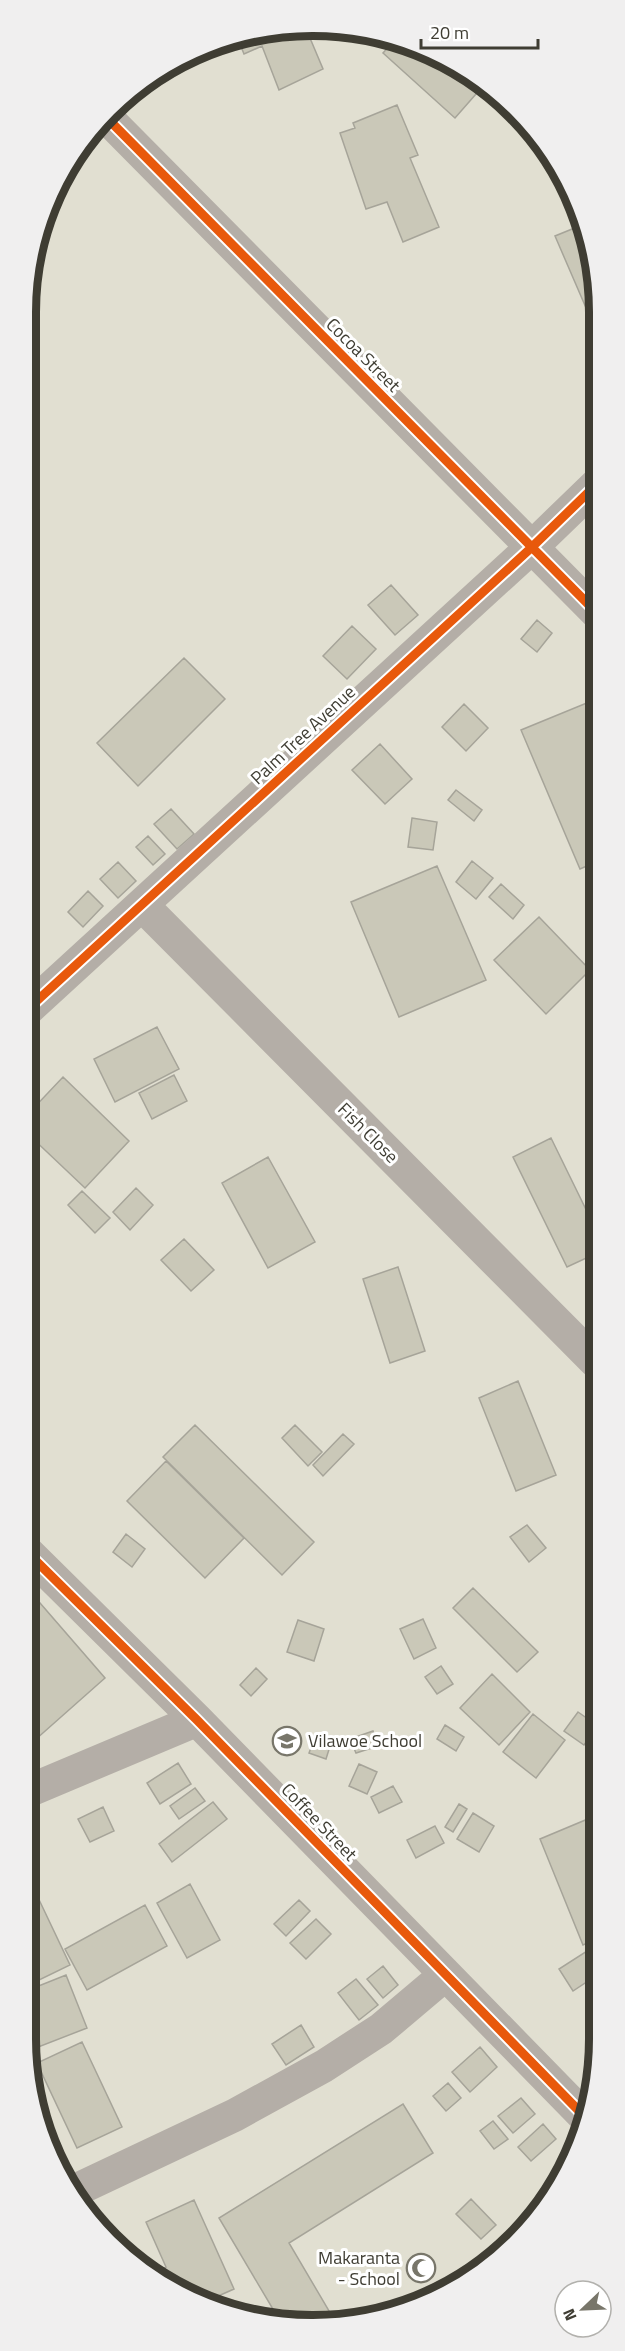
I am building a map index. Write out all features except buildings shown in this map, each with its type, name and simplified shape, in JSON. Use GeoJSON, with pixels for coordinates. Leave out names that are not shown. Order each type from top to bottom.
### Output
{"type":"FeatureCollection","features":[{"type":"Feature","properties":{"kind":"street","name":"Cocoa Street"},"geometry":{"type":"LineString","coordinates":[[112,123],[589,605]]}},
{"type":"Feature","properties":{"kind":"street","name":"Palm Tree Avenue"},"geometry":{"type":"LineString","coordinates":[[36,1002],[531,548],[589,492]]}},
{"type":"Feature","properties":{"kind":"street","name":"Fish Close"},"geometry":{"type":"LineString","coordinates":[[142,905],[589,1355]]}},
{"type":"Feature","properties":{"kind":"street","name":"Coffee Street"},"geometry":{"type":"LineString","coordinates":[[36,1561],[197,1720],[579,2111]]}},
{"type":"Feature","properties":{"kind":"street"},"geometry":{"type":"LineString","coordinates":[[36,1788],[197,1720]]}},
{"type":"Feature","properties":{"kind":"street"},"geometry":{"type":"LineString","coordinates":[[80,2188],[235,2115],[324,2066],[381,2029],[445,1975]]}},
{"type":"Feature","properties":{"kind":"cycle path"},"geometry":{"type":"LineString","coordinates":[[112,123],[589,605]]}},
{"type":"Feature","properties":{"kind":"cycle path"},"geometry":{"type":"LineString","coordinates":[[36,1002],[531,548],[589,492]]}},
{"type":"Feature","properties":{"kind":"cycle path"},"geometry":{"type":"LineString","coordinates":[[36,1561],[197,1720],[580,2111]]}},
{"type":"Feature","properties":{"kind":"place","name":"Vilawoe School"},"geometry":{"type":"Point","coordinates":[287,1741]}},
{"type":"Feature","properties":{"kind":"place","name":"Makaranta - School"},"geometry":{"type":"Point","coordinates":[421,2268]}}]}
